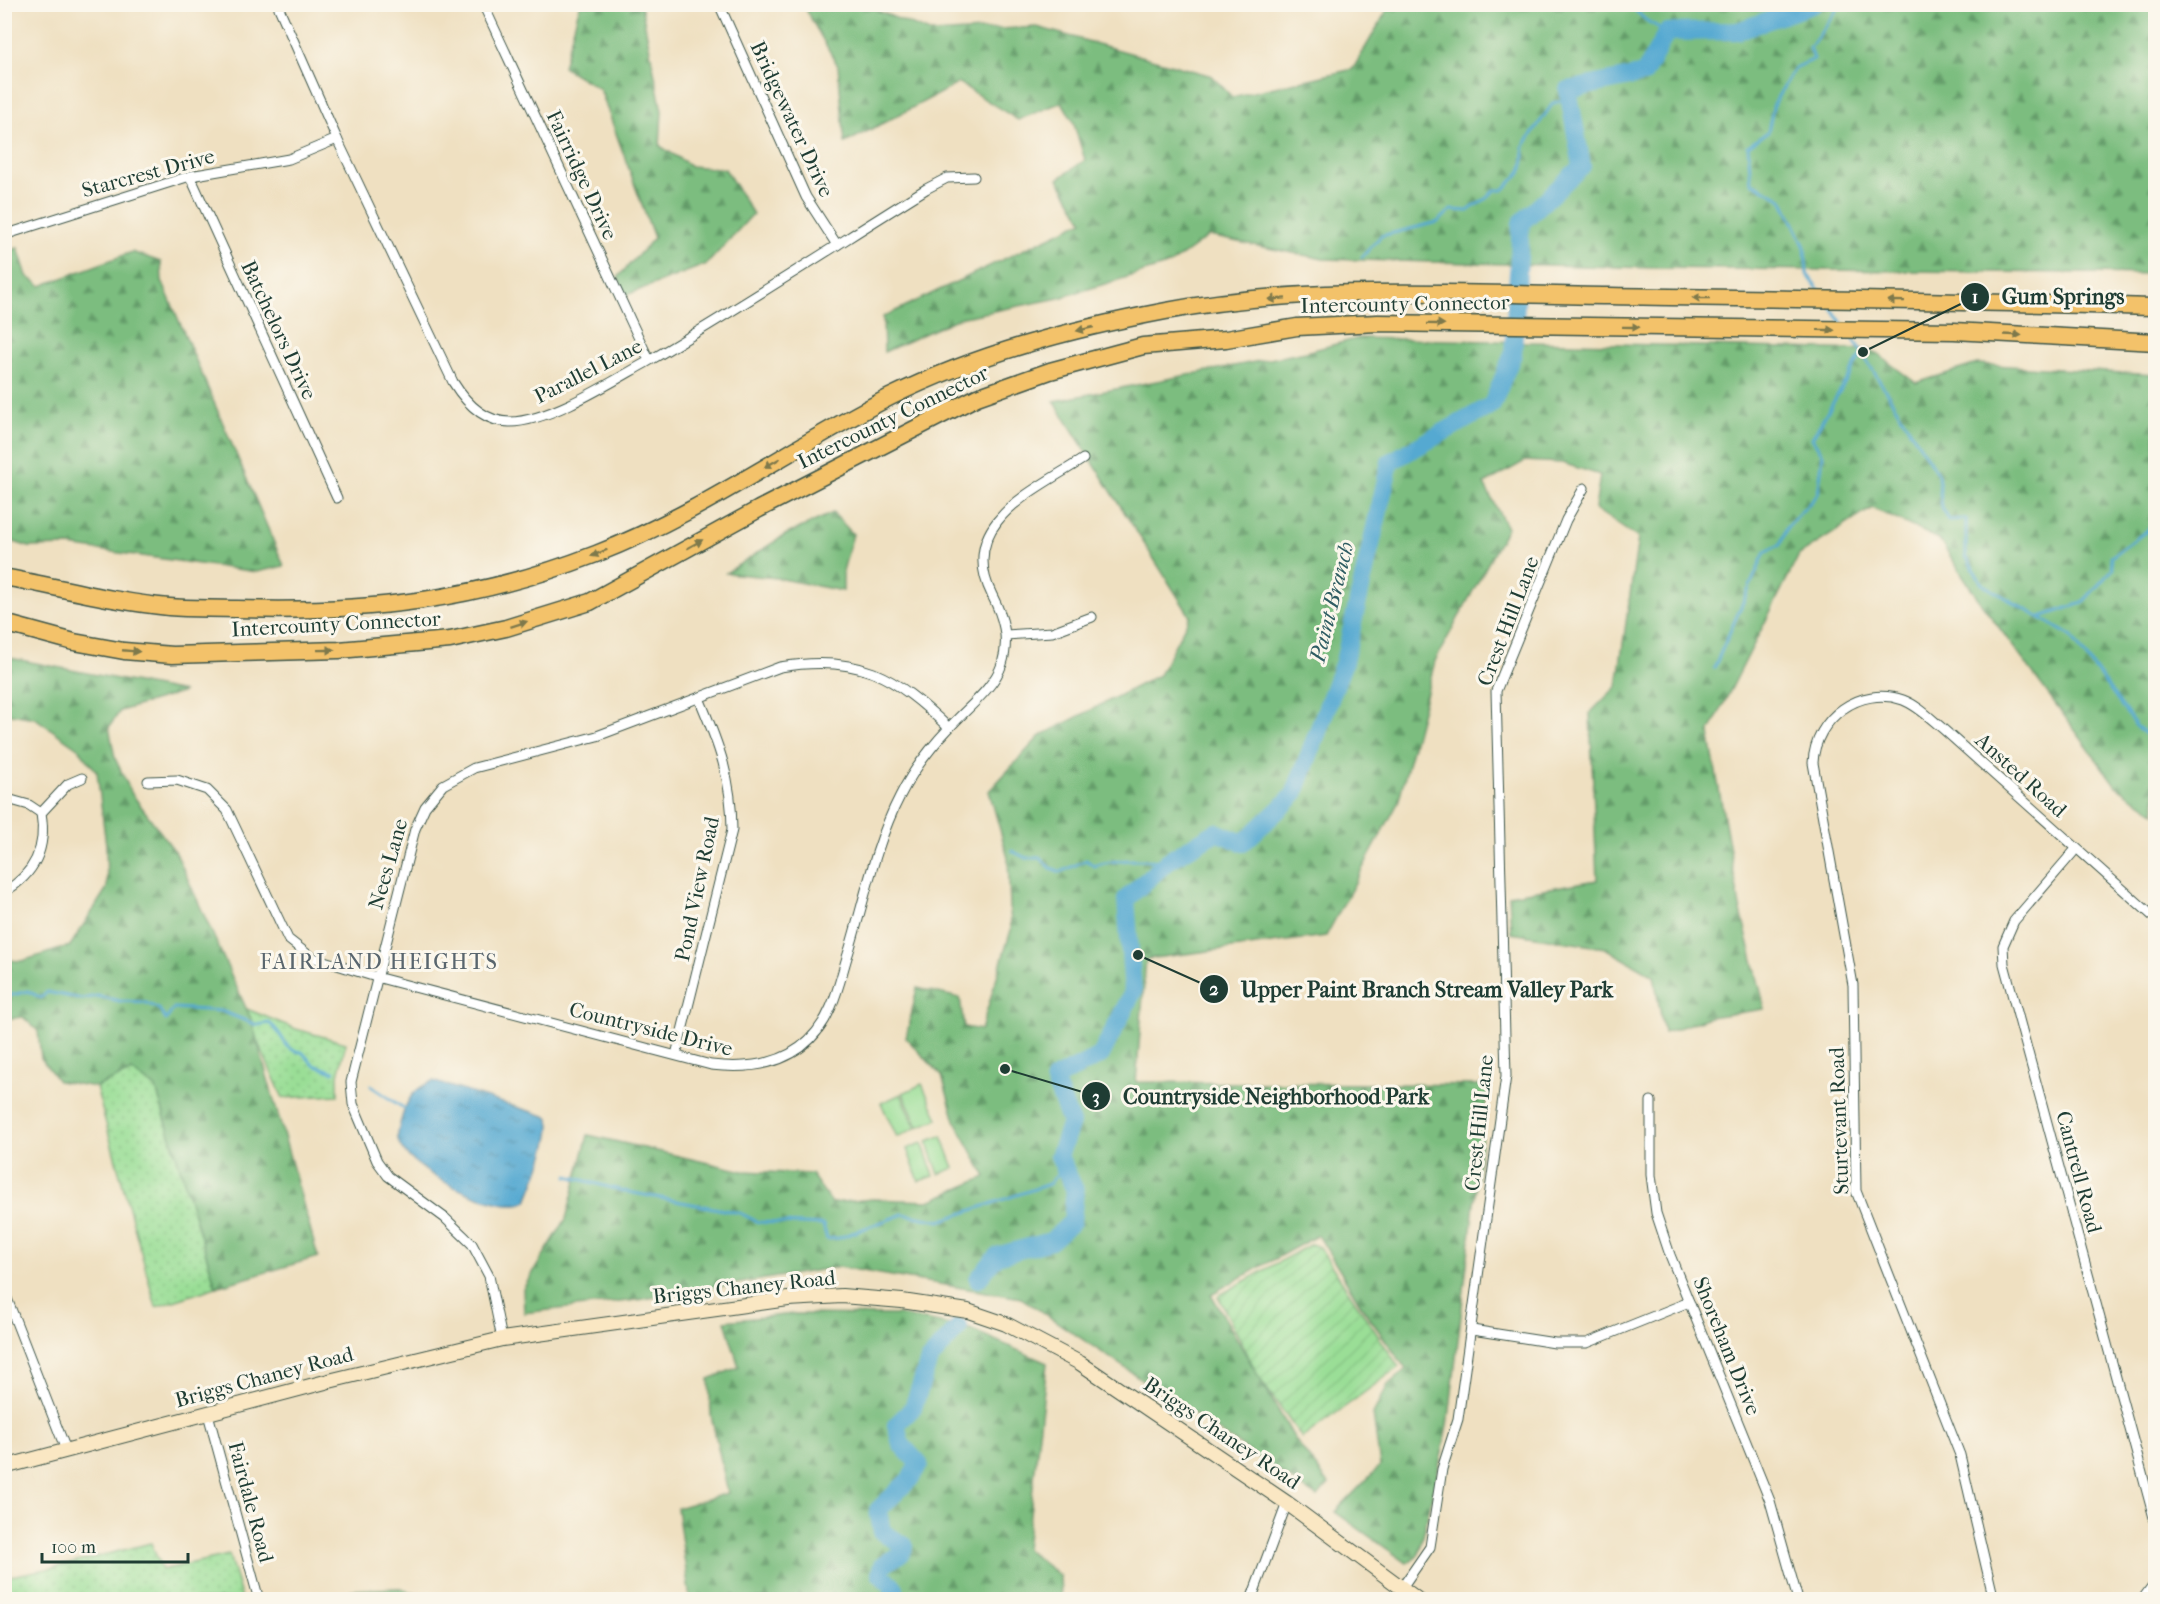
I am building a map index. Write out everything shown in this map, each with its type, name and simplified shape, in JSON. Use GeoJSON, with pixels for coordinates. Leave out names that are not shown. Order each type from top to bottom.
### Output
{"type":"FeatureCollection","features":[{"type":"Feature","properties":{"kind":"highway","name":"Intercounty Connector"},"geometry":{"type":"LineString","coordinates":[[4,577],[167,607],[305,610],[393,606],[457,596],[516,581],[598,554],[673,518],[884,400],[928,379],[1026,343],[1166,311],[1205,305],[1377,292],[2156,307]]}},
{"type":"Feature","properties":{"kind":"highway","name":"Intercounty Connector"},"geometry":{"type":"LineString","coordinates":[[4,623],[74,642],[124,651],[172,655],[339,650],[450,640],[506,628],[590,602],[759,509],[977,397],[1029,379],[1143,346],[1226,339],[1297,327],[1378,323],[1954,332],[2156,342]]}},
{"type":"Feature","properties":{"kind":"highway"},"geometry":{"type":"LineString","coordinates":[[4,632],[74,642]]}},
{"type":"Feature","properties":{"kind":"main road","name":"Briggs Chaney Road"},"geometry":{"type":"LineString","coordinates":[[4,1467],[502,1339],[788,1299],[842,1296],[902,1301],[968,1311],[1015,1328],[1080,1363],[1287,1503],[1418,1599]]}},
{"type":"Feature","properties":{"kind":"street","name":"Fairridge Drive"},"geometry":{"type":"LineString","coordinates":[[483,4],[649,360]]}},
{"type":"Feature","properties":{"kind":"street","name":"Bridgewater Drive"},"geometry":{"type":"LineString","coordinates":[[719,4],[806,197],[837,245]]}},
{"type":"Feature","properties":{"kind":"street","name":"Parallel Lane"},"geometry":{"type":"LineString","coordinates":[[279,8],[337,139],[453,382],[462,397],[476,411],[487,417],[509,422],[537,418],[609,384],[946,178],[974,177]]}},
{"type":"Feature","properties":{"kind":"street","name":"Starcrest Drive"},"geometry":{"type":"LineString","coordinates":[[4,235],[190,176],[289,159],[337,139]]}},
{"type":"Feature","properties":{"kind":"street","name":"Batchelors Drive"},"geometry":{"type":"LineString","coordinates":[[190,176],[336,498]]}},
{"type":"Feature","properties":{"kind":"street","name":"Countryside Drive"},"geometry":{"type":"LineString","coordinates":[[147,781],[177,780],[207,790],[227,810],[288,939],[311,957],[375,977],[711,1065],[742,1069],[769,1064],[794,1053],[814,1035],[831,1008],[899,797],[921,760],[986,689],[1001,666],[1006,635],[1001,613],[985,581],[981,564],[982,552],[988,535],[997,519],[1009,508],[1083,459]]}},
{"type":"Feature","properties":{"kind":"street","name":"Crest Hill Lane"},"geometry":{"type":"LineString","coordinates":[[1403,1586],[1430,1547],[1443,1469],[1458,1419],[1506,1076],[1496,691],[1566,520],[1584,488]]}},
{"type":"Feature","properties":{"kind":"street"},"geometry":{"type":"LineString","coordinates":[[1006,635],[1052,632],[1092,617]]}},
{"type":"Feature","properties":{"kind":"street","name":"Nees Lane"},"geometry":{"type":"LineString","coordinates":[[502,1339],[489,1276],[472,1244],[446,1218],[388,1176],[377,1161],[353,1104],[351,1082],[375,977],[415,829],[425,807],[443,785],[474,768],[597,736],[780,667],[808,663],[837,663],[870,671],[915,695],[949,728]]}},
{"type":"Feature","properties":{"kind":"street","name":"Ansted Road"},"geometry":{"type":"LineString","coordinates":[[1846,705],[1872,697],[1888,697],[1905,701],[1917,708],[2156,920]]}},
{"type":"Feature","properties":{"kind":"street","name":"Pond View Road"},"geometry":{"type":"LineString","coordinates":[[676,1055],[732,830],[732,801],[728,773],[699,698]]}},
{"type":"Feature","properties":{"kind":"street","name":"Sturtevant Road"},"geometry":{"type":"LineString","coordinates":[[1846,705],[1830,718],[1821,732],[1814,748],[1813,762],[1853,985],[1856,1191],[1960,1455],[1994,1599]]}},
{"type":"Feature","properties":{"kind":"street"},"geometry":{"type":"LineString","coordinates":[[41,813],[68,784],[82,778]]}},
{"type":"Feature","properties":{"kind":"street"},"geometry":{"type":"LineString","coordinates":[[4,798],[29,805],[41,813],[44,827],[42,848],[33,869],[19,883],[4,892]]}},
{"type":"Feature","properties":{"kind":"street","name":"Cantrell Road"},"geometry":{"type":"LineString","coordinates":[[2076,849],[2014,921],[2003,946],[2004,964],[2156,1525]]}},
{"type":"Feature","properties":{"kind":"street","name":"Shoreham Drive"},"geometry":{"type":"LineString","coordinates":[[1651,1101],[1651,1175],[1656,1213],[1689,1302],[1770,1501],[1798,1599]]}},
{"type":"Feature","properties":{"kind":"street"},"geometry":{"type":"LineString","coordinates":[[4,1291],[66,1450]]}},
{"type":"Feature","properties":{"kind":"street"},"geometry":{"type":"LineString","coordinates":[[1472,1330],[1555,1343],[1587,1342],[1689,1302]]}},
{"type":"Feature","properties":{"kind":"street","name":"Fairdale Road"},"geometry":{"type":"LineString","coordinates":[[208,1414],[259,1599]]}},
{"type":"Feature","properties":{"kind":"street"},"geometry":{"type":"LineString","coordinates":[[1251,1599],[1287,1503]]}},
{"type":"Feature","properties":{"kind":"street"},"geometry":{"type":"LineString","coordinates":[[2142,1599],[2156,1581]]}},
{"type":"Feature","properties":{"kind":"green space"},"geometry":{"type":"Polygon","coordinates":[[[580,5],[641,5],[662,111],[660,146],[691,166],[725,169],[753,214],[707,264],[626,295],[618,277],[654,238],[600,89],[563,67],[580,5]]]}},
{"type":"Feature","properties":{"kind":"green space"},"geometry":{"type":"Polygon","coordinates":[[[803,5],[864,5],[932,33],[1037,27],[1212,76],[1232,97],[1353,69],[1390,5],[2155,5],[2155,274],[1654,268],[1323,259],[1209,236],[1170,264],[1059,298],[959,318],[884,352],[883,317],[1083,221],[1058,179],[1085,160],[1073,121],[1062,102],[1018,120],[959,83],[845,143],[838,66],[803,5]]]}},
{"type":"Feature","properties":{"kind":"green space"},"geometry":{"type":"Polygon","coordinates":[[[18,248],[27,276],[41,286],[132,252],[161,262],[162,281],[284,566],[257,572],[69,546],[29,547],[5,539],[4,374],[10,359],[5,353],[4,252],[18,248]]]}},
{"type":"Feature","properties":{"kind":"green space"},"geometry":{"type":"Polygon","coordinates":[[[1359,338],[1872,350],[1916,383],[1977,364],[2155,375],[2155,812],[2116,786],[1981,603],[1939,539],[1872,508],[1799,555],[1709,733],[1740,907],[1765,1009],[1710,1017],[1664,1033],[1654,976],[1605,948],[1511,933],[1509,895],[1597,880],[1590,713],[1617,686],[1638,538],[1595,509],[1600,475],[1562,463],[1525,461],[1484,484],[1507,528],[1435,661],[1398,803],[1326,936],[1146,959],[1136,1082],[1488,1085],[1448,1426],[1419,1554],[1407,1563],[1335,1512],[1380,1466],[1373,1414],[1388,1385],[1406,1369],[1364,1310],[1318,1235],[1211,1294],[1296,1441],[1329,1484],[1317,1497],[1021,1298],[839,1267],[637,1300],[524,1313],[523,1289],[566,1219],[588,1135],[743,1171],[811,1174],[832,1203],[873,1199],[929,1201],[986,1177],[955,1121],[942,1076],[906,1038],[917,988],[960,998],[964,1027],[981,1030],[1011,930],[1008,858],[989,791],[1040,736],[1159,675],[1190,616],[1054,401],[1306,352],[1359,338]]]}},
{"type":"Feature","properties":{"kind":"green space"},"geometry":{"type":"Polygon","coordinates":[[[833,513],[853,534],[843,571],[843,591],[777,578],[726,573],[785,535],[833,513]]]}},
{"type":"Feature","properties":{"kind":"green space"},"geometry":{"type":"Polygon","coordinates":[[[5,657],[184,692],[120,711],[109,727],[115,758],[132,794],[176,853],[251,1019],[318,1257],[216,1287],[156,1088],[132,1071],[96,1087],[58,1081],[41,1058],[38,1031],[23,1017],[5,1019],[5,960],[22,961],[70,946],[107,888],[106,845],[97,772],[79,749],[35,718],[5,713],[5,657]]]}},
{"type":"Feature","properties":{"kind":"green space"},"geometry":{"type":"Polygon","coordinates":[[[242,1007],[296,1029],[346,1043],[338,1075],[338,1095],[283,1098],[242,1007]]]}},
{"type":"Feature","properties":{"kind":"green space"},"geometry":{"type":"Polygon","coordinates":[[[132,1071],[156,1088],[216,1287],[156,1307],[96,1087],[132,1071]]]}},
{"type":"Feature","properties":{"kind":"green space"},"geometry":{"type":"Polygon","coordinates":[[[922,1084],[938,1119],[918,1127],[903,1093],[922,1084]]]}},
{"type":"Feature","properties":{"kind":"green space"},"geometry":{"type":"Polygon","coordinates":[[[901,1094],[916,1128],[897,1137],[881,1103],[901,1094]]]}},
{"type":"Feature","properties":{"kind":"green space"},"geometry":{"type":"Polygon","coordinates":[[[942,1136],[954,1168],[939,1174],[927,1141],[942,1136]]]}},
{"type":"Feature","properties":{"kind":"green space"},"geometry":{"type":"Polygon","coordinates":[[[922,1143],[934,1176],[919,1181],[907,1149],[922,1143]]]}},
{"type":"Feature","properties":{"kind":"green space"},"geometry":{"type":"Polygon","coordinates":[[[1311,1244],[1319,1247],[1399,1367],[1302,1438],[1260,1379],[1218,1296],[1311,1244]]]}},
{"type":"Feature","properties":{"kind":"green space"},"geometry":{"type":"Polygon","coordinates":[[[794,1314],[899,1315],[970,1329],[1047,1363],[1026,1549],[1060,1576],[1061,1599],[690,1599],[677,1508],[728,1493],[711,1415],[709,1379],[739,1367],[725,1321],[794,1314]]]}},
{"type":"Feature","properties":{"kind":"green space"},"geometry":{"type":"Polygon","coordinates":[[[151,1543],[162,1570],[229,1555],[242,1599],[5,1600],[5,1577],[57,1567],[151,1543]]]}},
{"type":"Feature","properties":{"kind":"green space"},"geometry":{"type":"Polygon","coordinates":[[[400,1588],[430,1599],[354,1599],[351,1590],[400,1588]]]}},
{"type":"Feature","properties":{"kind":"water"},"geometry":{"type":"Polygon","coordinates":[[[433,1081],[548,1117],[550,1124],[547,1146],[527,1201],[515,1204],[477,1197],[435,1176],[417,1164],[404,1151],[398,1134],[407,1104],[416,1091],[433,1081]]]}},
{"type":"Feature","properties":{"kind":"waterway"},"geometry":{"type":"LineString","coordinates":[[1628,4],[1647,21],[1667,32]]}},
{"type":"Feature","properties":{"kind":"waterway","name":"Paint Branch"},"geometry":{"type":"LineString","coordinates":[[978,1279],[997,1256],[1051,1241],[1072,1222],[1075,1190],[1059,1156],[1071,1123],[1054,1079],[1101,1055],[1133,992],[1126,899],[1168,861],[1216,832],[1243,843],[1294,795],[1344,662],[1390,462],[1492,405],[1513,354],[1521,223],[1582,166],[1568,90],[1644,74],[1667,32],[1738,31],[1814,4]]}},
{"type":"Feature","properties":{"kind":"waterway"},"geometry":{"type":"LineString","coordinates":[[1821,293],[1807,274],[1805,247],[1782,199],[1751,182],[1748,146],[1768,132],[1774,103],[1795,68],[1814,59],[1810,48],[1841,4]]}},
{"type":"Feature","properties":{"kind":"waterway"},"geometry":{"type":"LineString","coordinates":[[1362,257],[1381,236],[1438,222],[1451,210],[1468,211],[1494,190],[1503,190],[1523,167],[1523,147],[1553,103],[1569,99]]}},
{"type":"Feature","properties":{"kind":"waterway"},"geometry":{"type":"LineString","coordinates":[[1830,306],[1842,323]]}},
{"type":"Feature","properties":{"kind":"waterway"},"geometry":{"type":"LineString","coordinates":[[1851,335],[1938,475],[1942,508],[1949,520],[1966,519],[1966,556],[1982,584],[2071,636],[2136,726],[2156,742]]}},
{"type":"Feature","properties":{"kind":"waterway"},"geometry":{"type":"LineString","coordinates":[[1714,668],[1765,552],[1780,545],[1787,527],[1818,494],[1823,455],[1812,438],[1863,352]]}},
{"type":"Feature","properties":{"kind":"waterway"},"geometry":{"type":"LineString","coordinates":[[2041,617],[2082,603],[2113,569],[2111,557],[2156,524]]}},
{"type":"Feature","properties":{"kind":"waterway"},"geometry":{"type":"LineString","coordinates":[[1012,851],[1026,858],[1040,858],[1051,868],[1061,872],[1086,860],[1094,866],[1121,861],[1168,861]]}},
{"type":"Feature","properties":{"kind":"waterway"},"geometry":{"type":"LineString","coordinates":[[4,997],[28,991],[41,998],[47,992],[82,999],[97,996],[120,1001],[144,1002],[159,1009],[166,1020],[174,1008],[221,1011],[257,1025],[269,1023],[290,1048],[302,1052],[314,1065],[334,1072]]}},
{"type":"Feature","properties":{"kind":"waterway"},"geometry":{"type":"LineString","coordinates":[[371,1086],[405,1109]]}},
{"type":"Feature","properties":{"kind":"waterway"},"geometry":{"type":"LineString","coordinates":[[568,1176],[623,1191],[740,1213],[758,1222],[823,1225],[827,1239],[839,1238],[903,1214],[940,1221],[1049,1184],[1064,1167]]}},
{"type":"Feature","properties":{"kind":"waterway","name":"Paint Branch"},"geometry":{"type":"LineString","coordinates":[[891,1600],[895,1588],[880,1574],[882,1565],[901,1554],[905,1546],[882,1532],[878,1510],[910,1479],[919,1464],[901,1444],[896,1425],[913,1408],[929,1360],[959,1327]]}},
{"type":"Feature","properties":{"kind":"waterway"},"geometry":{"type":"LineString","coordinates":[[370,1600],[375,1600]]}},
{"type":"Feature","properties":{"kind":"waterway"},"geometry":{"type":"LineString","coordinates":[[415,1600],[433,1600]]}},
{"type":"Feature","properties":{"kind":"place","name":"Gum Springs"},"geometry":{"type":"Point","coordinates":[1863,352]}},
{"type":"Feature","properties":{"kind":"place","name":"Upper Paint Branch Stream Valley Park"},"geometry":{"type":"Point","coordinates":[1138,955]}},
{"type":"Feature","properties":{"kind":"place","name":"Countryside Neighborhood Park"},"geometry":{"type":"Point","coordinates":[1005,1069]}},
{"type":"Feature","properties":{"kind":"district","name":"FAIRLAND HEIGHTS"},"geometry":{"type":"Point","coordinates":[379,962]}}]}
